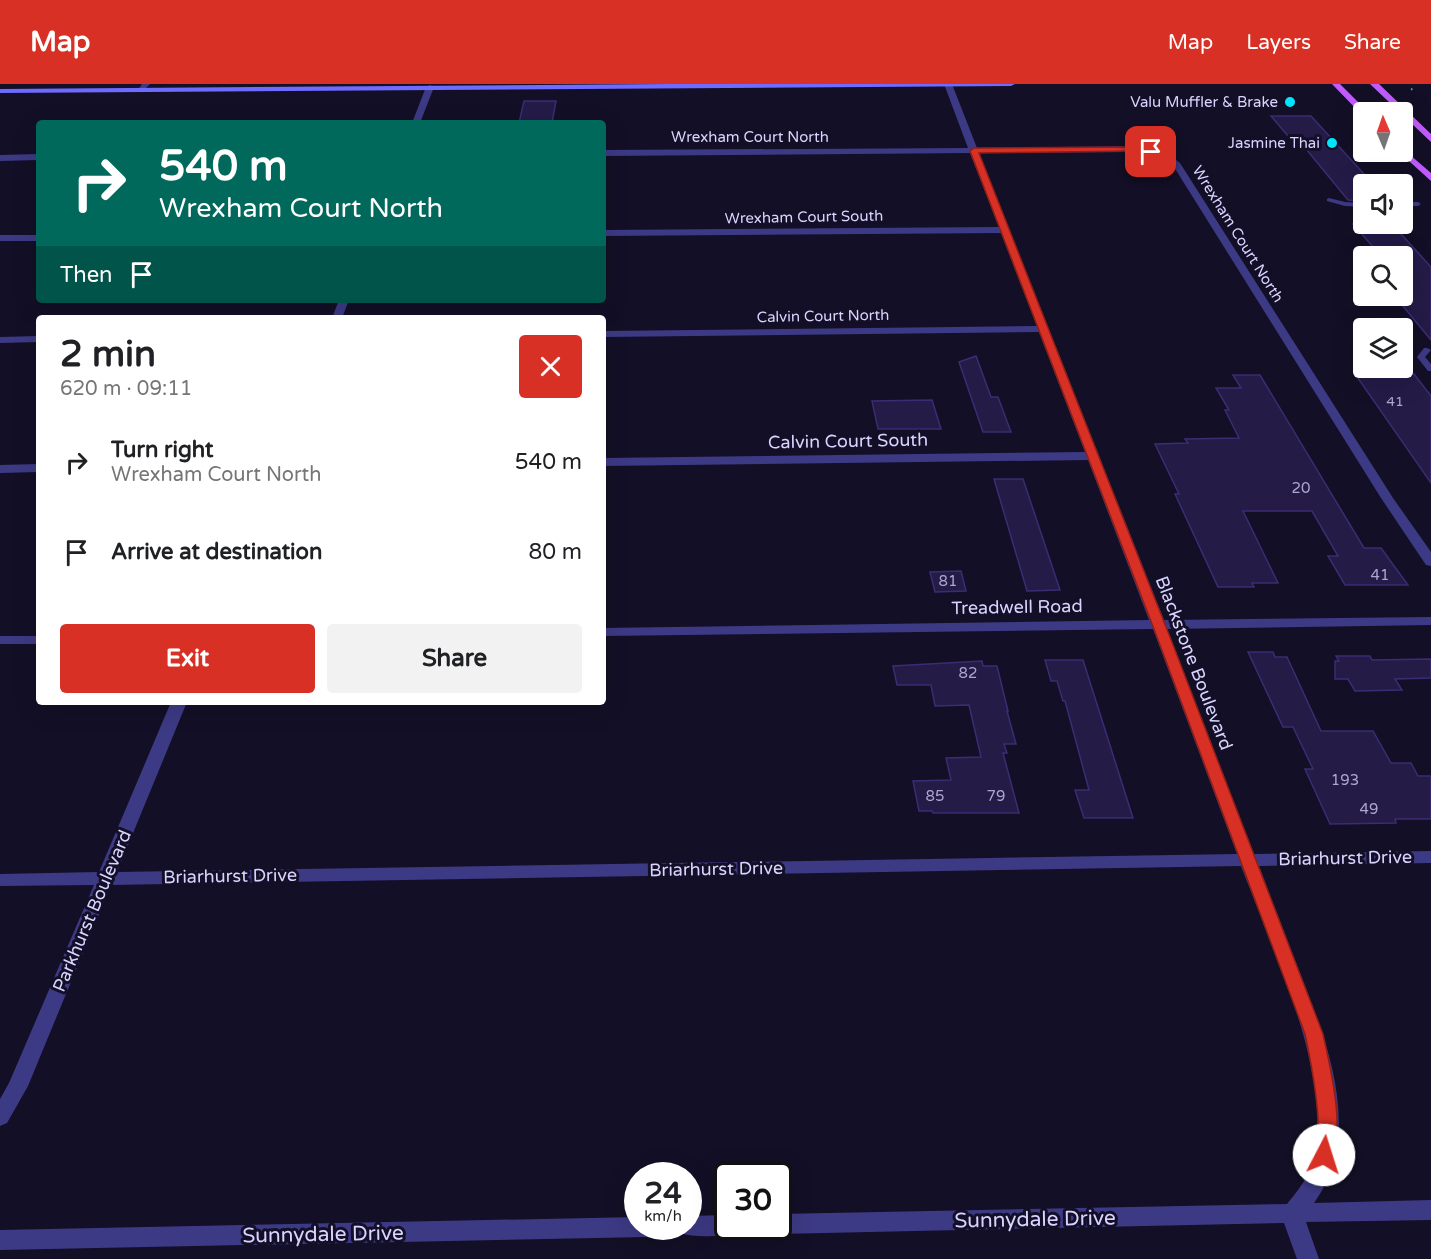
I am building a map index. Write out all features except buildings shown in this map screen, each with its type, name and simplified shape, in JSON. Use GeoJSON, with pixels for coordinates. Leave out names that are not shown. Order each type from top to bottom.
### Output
{"type":"FeatureCollection","features":[{"type":"Feature","properties":{"kind":"main road"},"geometry":{"type":"LineString","coordinates":[[1336,84],[1354,102]]}},
{"type":"Feature","properties":{"kind":"main road"},"geometry":{"type":"LineString","coordinates":[[1374,84],[1431,139]]}},
{"type":"Feature","properties":{"kind":"main road"},"geometry":{"type":"LineString","coordinates":[[1413,161],[1431,178]]}},
{"type":"Feature","properties":{"kind":"street","name":"Blackstone Boulevard"},"geometry":{"type":"LineString","coordinates":[[948,84],[1158,624],[1314,1034],[1324,1077],[1327,1122],[1324,1155],[1313,1186],[1292,1214]]}},
{"type":"Feature","properties":{"kind":"street"},"geometry":{"type":"LineString","coordinates":[[0,91],[144,87],[1011,84]]}},
{"type":"Feature","properties":{"kind":"street"},"geometry":{"type":"LineString","coordinates":[[417,120],[430,87]]}},
{"type":"Feature","properties":{"kind":"street","name":"Wrexham Court North"},"geometry":{"type":"LineString","coordinates":[[606,153],[1137,149],[1164,155],[1177,165],[1387,498],[1431,562]]}},
{"type":"Feature","properties":{"kind":"street"},"geometry":{"type":"LineString","coordinates":[[0,158],[36,157]]}},
{"type":"Feature","properties":{"kind":"street","name":"Wrexham Court South"},"geometry":{"type":"LineString","coordinates":[[606,233],[1005,230]]}},
{"type":"Feature","properties":{"kind":"street"},"geometry":{"type":"LineString","coordinates":[[0,238],[36,238]]}},
{"type":"Feature","properties":{"kind":"street","name":"Calvin Court North"},"geometry":{"type":"LineString","coordinates":[[606,334],[1044,329]]}},
{"type":"Feature","properties":{"kind":"street"},"geometry":{"type":"LineString","coordinates":[[0,340],[36,339]]}},
{"type":"Feature","properties":{"kind":"street","name":"Calvin Court South"},"geometry":{"type":"LineString","coordinates":[[606,462],[1093,456]]}},
{"type":"Feature","properties":{"kind":"street"},"geometry":{"type":"LineString","coordinates":[[0,469],[36,468]]}},
{"type":"Feature","properties":{"kind":"street","name":"Treadwell Road"},"geometry":{"type":"LineString","coordinates":[[606,632],[1431,621]]}},
{"type":"Feature","properties":{"kind":"street"},"geometry":{"type":"LineString","coordinates":[[0,640],[36,640]]}},
{"type":"Feature","properties":{"kind":"street","name":"Parkhurst Boulevard"},"geometry":{"type":"LineString","coordinates":[[0,1117],[18,1086],[178,705]]}},
{"type":"Feature","properties":{"kind":"street","name":"Briarhurst Drive"},"geometry":{"type":"LineString","coordinates":[[0,880],[1431,857]]}},
{"type":"Feature","properties":{"kind":"street","name":"Sunnydale Drive"},"geometry":{"type":"LineString","coordinates":[[792,1224],[1431,1210]]}},
{"type":"Feature","properties":{"kind":"street"},"geometry":{"type":"LineString","coordinates":[[1292,1214],[1308,1259]]}},
{"type":"Feature","properties":{"kind":"street","name":"Sunnydale Drive"},"geometry":{"type":"LineString","coordinates":[[0,1240],[624,1227]]}},
{"type":"Feature","properties":{"kind":"lane"},"geometry":{"type":"LineString","coordinates":[[1329,200],[1353,204]]}},
{"type":"Feature","properties":{"kind":"lane"},"geometry":{"type":"LineString","coordinates":[[1413,204],[1418,204]]}},
{"type":"Feature","properties":{"kind":"lane"},"geometry":{"type":"LineString","coordinates":[[1427,350],[1422,357],[1431,369]]}},
{"type":"Feature","properties":{"kind":"place","name":"Valu Muffler & Brake"},"geometry":{"type":"Point","coordinates":[1290,102]}},
{"type":"Feature","properties":{"kind":"place","name":"Jasmine Thai"},"geometry":{"type":"Point","coordinates":[1332,143]}},
{"type":"Feature","properties":{"kind":"route"},"geometry":{"type":"LineString","coordinates":[[1151,152],[1137,149],[974,151],[1314,1034],[1324,1077],[1327,1122],[1324,1155]]}}]}
